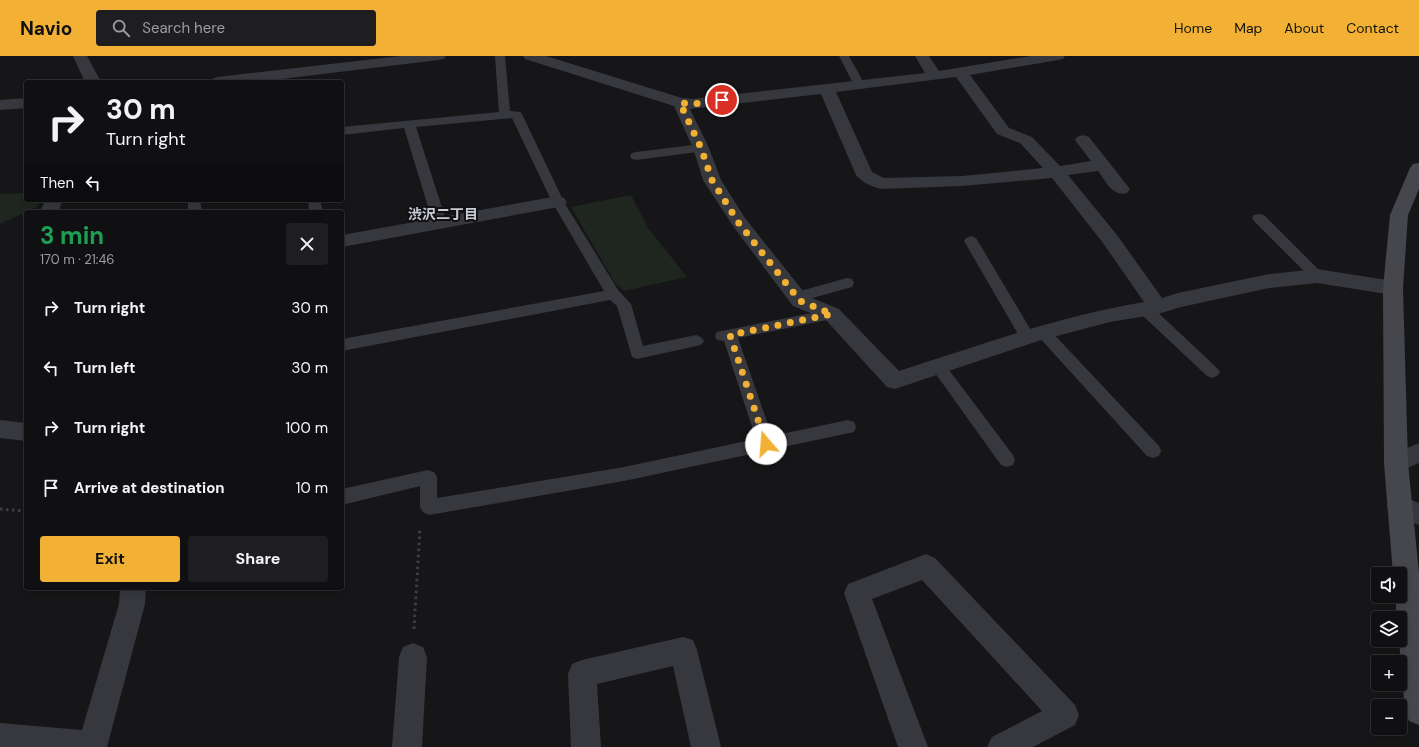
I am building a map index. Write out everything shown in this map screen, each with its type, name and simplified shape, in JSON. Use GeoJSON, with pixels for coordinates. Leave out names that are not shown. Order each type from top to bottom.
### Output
{"type":"FeatureCollection","features":[{"type":"Feature","properties":{"kind":"street"},"geometry":{"type":"LineString","coordinates":[[80,56],[92,80]]}},
{"type":"Feature","properties":{"kind":"street"},"geometry":{"type":"LineString","coordinates":[[233,80],[430,56]]}},
{"type":"Feature","properties":{"kind":"street"},"geometry":{"type":"LineString","coordinates":[[530,56],[680,103],[693,104],[935,76],[1022,59],[1058,56]]}},
{"type":"Feature","properties":{"kind":"street"},"geometry":{"type":"LineString","coordinates":[[922,56],[935,76]]}},
{"type":"Feature","properties":{"kind":"street"},"geometry":{"type":"LineString","coordinates":[[960,72],[1003,131],[1026,140],[1056,172],[1110,239],[1152,308]]}},
{"type":"Feature","properties":{"kind":"street"},"geometry":{"type":"LineString","coordinates":[[827,89],[864,175],[882,184],[962,181],[1056,172],[1102,165]]}},
{"type":"Feature","properties":{"kind":"street"},"geometry":{"type":"LineString","coordinates":[[0,105],[24,103]]}},
{"type":"Feature","properties":{"kind":"street"},"geometry":{"type":"LineString","coordinates":[[680,103],[701,148],[712,180],[738,222],[800,301],[832,314],[895,381],[1035,335],[1110,315],[1152,308],[1178,300],[1270,281],[1317,276],[1393,288]]}},
{"type":"Feature","properties":{"kind":"street"},"geometry":{"type":"LineString","coordinates":[[1083,140],[1121,189]]}},
{"type":"Feature","properties":{"kind":"street"},"geometry":{"type":"LineString","coordinates":[[1419,168],[1399,215],[1393,288],[1396,463],[1409,510],[1419,711]]}},
{"type":"Feature","properties":{"kind":"street"},"geometry":{"type":"LineString","coordinates":[[344,241],[558,202]]}},
{"type":"Feature","properties":{"kind":"street"},"geometry":{"type":"LineString","coordinates":[[0,429],[24,432]]}},
{"type":"Feature","properties":{"kind":"street"},"geometry":{"type":"LineString","coordinates":[[1396,463],[1419,453]]}},
{"type":"Feature","properties":{"kind":"street"},"geometry":{"type":"LineString","coordinates":[[913,747],[857,593],[926,566],[1065,715],[1002,747]]}},
{"type":"Feature","properties":{"kind":"street"},"geometry":{"type":"LineString","coordinates":[[0,738],[92,746],[132,604],[133,590]]}},
{"type":"Feature","properties":{"kind":"street"},"geometry":{"type":"LineString","coordinates":[[586,747],[582,674],[683,650],[706,747]]}},
{"type":"Feature","properties":{"kind":"street"},"geometry":{"type":"LineString","coordinates":[[407,747],[413,657]]}},
{"type":"Feature","properties":{"kind":"lane"},"geometry":{"type":"LineString","coordinates":[[500,56],[504,115]]}},
{"type":"Feature","properties":{"kind":"lane"},"geometry":{"type":"LineString","coordinates":[[844,56],[859,85]]}},
{"type":"Feature","properties":{"kind":"lane"},"geometry":{"type":"LineString","coordinates":[[344,131],[516,114],[558,202],[613,294],[624,304],[637,353],[696,342]]}},
{"type":"Feature","properties":{"kind":"lane"},"geometry":{"type":"LineString","coordinates":[[409,125],[440,223]]}},
{"type":"Feature","properties":{"kind":"lane"},"geometry":{"type":"LineString","coordinates":[[636,156],[701,148]]}},
{"type":"Feature","properties":{"kind":"lane"},"geometry":{"type":"LineString","coordinates":[[1259,218],[1317,276]]}},
{"type":"Feature","properties":{"kind":"lane"},"geometry":{"type":"LineString","coordinates":[[971,241],[999,287],[1035,335],[1153,451]]}},
{"type":"Feature","properties":{"kind":"lane"},"geometry":{"type":"LineString","coordinates":[[798,297],[847,283]]}},
{"type":"Feature","properties":{"kind":"lane"},"geometry":{"type":"LineString","coordinates":[[344,345],[613,294]]}},
{"type":"Feature","properties":{"kind":"lane"},"geometry":{"type":"LineString","coordinates":[[1152,308],[1212,372]]}},
{"type":"Feature","properties":{"kind":"lane"},"geometry":{"type":"LineString","coordinates":[[766,444],[726,336],[832,314]]}},
{"type":"Feature","properties":{"kind":"lane"},"geometry":{"type":"LineString","coordinates":[[938,366],[1007,460]]}},
{"type":"Feature","properties":{"kind":"lane"},"geometry":{"type":"LineString","coordinates":[[344,497],[428,477],[429,507],[624,474],[848,427]]}},
{"type":"Feature","properties":{"kind":"path"},"geometry":{"type":"LineString","coordinates":[[414,626],[420,518],[429,507]]}},
{"type":"Feature","properties":{"kind":"path"},"geometry":{"type":"LineString","coordinates":[[0,509],[24,511]]}},
{"type":"Feature","properties":{"kind":"shaded area"},"geometry":{"type":"Polygon","coordinates":[[[24,193],[24,202],[40,202],[37,207],[30,210],[24,210],[24,213],[0,224],[0,194],[24,193]]]}},
{"type":"Feature","properties":{"kind":"shaded area"},"geometry":{"type":"Polygon","coordinates":[[[631,195],[648,228],[687,277],[624,291],[615,283],[571,207],[631,195]]]}},
{"type":"Feature","properties":{"kind":"district","name":"渋沢二丁目"},"geometry":{"type":"Point","coordinates":[443,214]}},
{"type":"Feature","properties":{"kind":"route"},"geometry":{"type":"LineString","coordinates":[[722,100],[693,104],[680,103],[701,148],[712,180],[738,222],[800,301],[832,314],[730,335],[766,444]]}}]}
